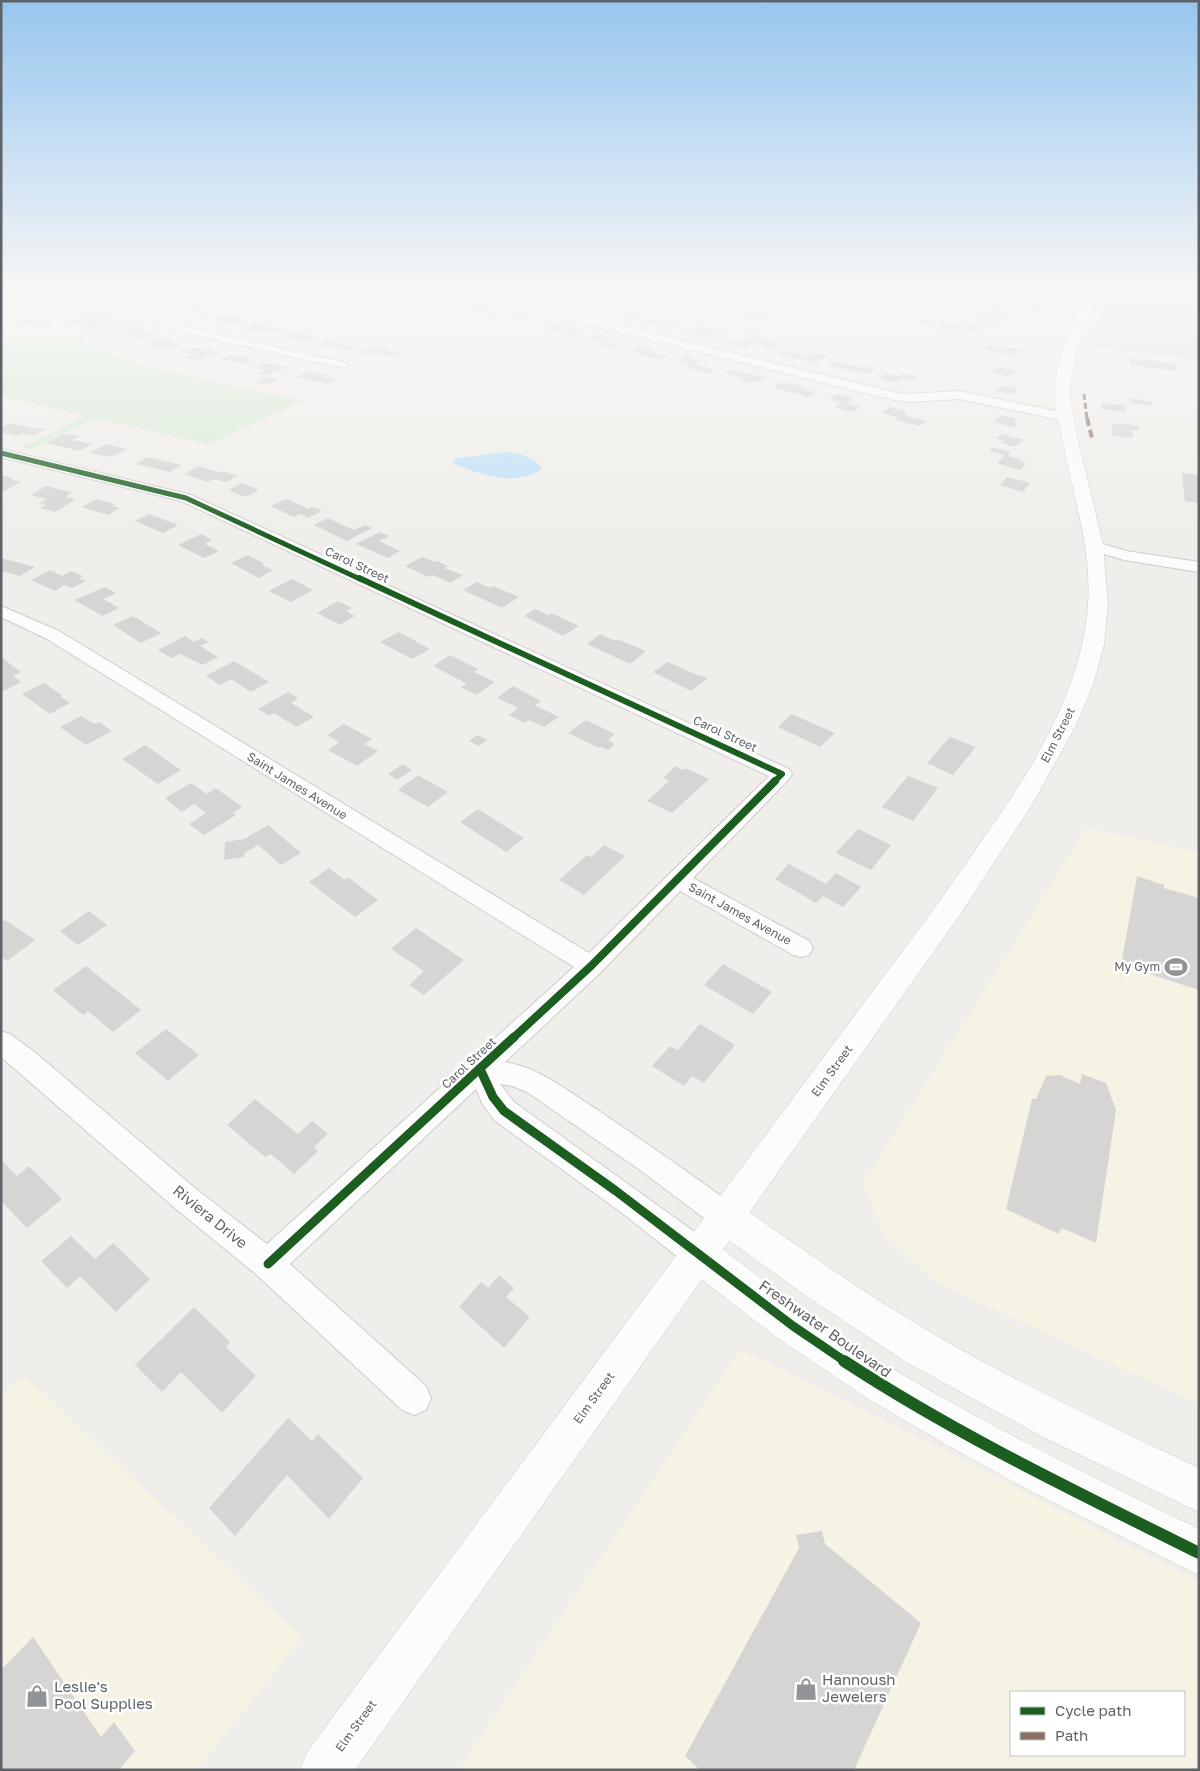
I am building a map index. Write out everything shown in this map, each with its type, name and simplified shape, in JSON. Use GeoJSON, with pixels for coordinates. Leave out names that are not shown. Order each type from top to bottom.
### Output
{"type":"FeatureCollection","features":[{"type":"Feature","properties":{"kind":"main road","name":"Elm Street"},"geometry":{"type":"LineString","coordinates":[[325,1770],[949,909],[1046,759],[1073,706],[1092,647],[1098,597],[1093,546],[1065,417],[1062,391],[1065,375]]}},
{"type":"Feature","properties":{"kind":"main road"},"geometry":{"type":"LineString","coordinates":[[726,1217],[837,1296],[921,1348],[1070,1429],[1199,1491]]}},
{"type":"Feature","properties":{"kind":"main road","name":"Freshwater Boulevard"},"geometry":{"type":"LineString","coordinates":[[699,1254],[811,1338],[883,1386],[1007,1456],[1199,1553]]}},
{"type":"Feature","properties":{"kind":"street"},"geometry":{"type":"LineString","coordinates":[[807,375],[894,396],[908,398],[959,395],[1065,417]]}},
{"type":"Feature","properties":{"kind":"street","name":"Carol Street"},"geometry":{"type":"LineString","coordinates":[[1,453],[186,498],[782,774],[591,966],[268,1264]]}},
{"type":"Feature","properties":{"kind":"street"},"geometry":{"type":"LineString","coordinates":[[1093,546],[1117,545],[1199,558]]}},
{"type":"Feature","properties":{"kind":"street"},"geometry":{"type":"LineString","coordinates":[[1093,546],[1124,555],[1199,567]]}},
{"type":"Feature","properties":{"kind":"street","name":"Saint James Avenue"},"geometry":{"type":"LineString","coordinates":[[1,611],[61,640],[591,966]]}},
{"type":"Feature","properties":{"kind":"street","name":"Saint James Avenue"},"geometry":{"type":"LineString","coordinates":[[678,880],[801,948]]}},
{"type":"Feature","properties":{"kind":"street","name":"Riviera Drive"},"geometry":{"type":"LineString","coordinates":[[1,1042],[23,1058],[186,1199],[268,1264],[414,1398]]}},
{"type":"Feature","properties":{"kind":"street"},"geometry":{"type":"LineString","coordinates":[[480,1069],[514,1075],[536,1084],[650,1161],[726,1217]]}},
{"type":"Feature","properties":{"kind":"street","name":"Freshwater Boulevard"},"geometry":{"type":"LineString","coordinates":[[480,1069],[493,1097],[504,1111],[632,1203],[699,1254]]}},
{"type":"Feature","properties":{"kind":"shaded area"},"geometry":{"type":"Polygon","coordinates":[[[1087,828],[1199,853],[1199,1404],[938,1283],[885,1236],[863,1184],[1087,828]]]}},
{"type":"Feature","properties":{"kind":"shaded area"},"geometry":{"type":"Polygon","coordinates":[[[740,1350],[915,1436],[1199,1582],[1199,1770],[459,1770],[740,1350]]]}},
{"type":"Feature","properties":{"kind":"shaded area"},"geometry":{"type":"Polygon","coordinates":[[[24,1376],[302,1637],[197,1770],[1,1770],[1,1396],[24,1376]]]}},
{"type":"Feature","properties":{"kind":"green space"},"geometry":{"type":"Polygon","coordinates":[[[1,375],[183,375],[303,401],[209,444],[95,418],[31,449],[22,447],[85,416],[1,396],[1,375]]]}},
{"type":"Feature","properties":{"kind":"water"},"geometry":{"type":"Polygon","coordinates":[[[505,452],[520,454],[529,458],[541,467],[541,470],[518,478],[507,478],[474,472],[452,463],[457,458],[505,452]]]}},
{"type":"Feature","properties":{"kind":"building"},"geometry":{"type":"Polygon","coordinates":[[[300,375],[327,375],[329,375],[326,377],[337,379],[328,384],[296,377],[300,375]]]}},
{"type":"Feature","properties":{"kind":"building"},"geometry":{"type":"Polygon","coordinates":[[[731,375],[753,375],[766,378],[760,382],[755,381],[752,383],[743,381],[746,379],[731,375]]]}},
{"type":"Feature","properties":{"kind":"building"},"geometry":{"type":"Polygon","coordinates":[[[883,375],[908,375],[917,377],[912,381],[901,379],[896,383],[878,378],[883,375]]]}},
{"type":"Feature","properties":{"kind":"building"},"geometry":{"type":"Polygon","coordinates":[[[266,377],[277,379],[267,385],[256,382],[266,377]]]}},
{"type":"Feature","properties":{"kind":"building"},"geometry":{"type":"Polygon","coordinates":[[[781,382],[803,386],[800,388],[815,392],[808,397],[773,387],[781,382]]]}},
{"type":"Feature","properties":{"kind":"building"},"geometry":{"type":"Polygon","coordinates":[[[1003,385],[1019,389],[1011,394],[995,390],[1003,385]]]}},
{"type":"Feature","properties":{"kind":"building"},"geometry":{"type":"Polygon","coordinates":[[[836,394],[853,399],[847,403],[860,407],[853,412],[835,407],[842,402],[829,399],[836,394]]]}},
{"type":"Feature","properties":{"kind":"building"},"geometry":{"type":"Polygon","coordinates":[[[1130,398],[1152,402],[1152,405],[1130,403],[1130,398]]]}},
{"type":"Feature","properties":{"kind":"building"},"geometry":{"type":"Polygon","coordinates":[[[1101,403],[1126,405],[1127,409],[1125,409],[1125,412],[1102,409],[1101,403]]]}},
{"type":"Feature","properties":{"kind":"building"},"geometry":{"type":"Polygon","coordinates":[[[890,407],[908,412],[904,415],[927,421],[919,426],[896,420],[899,418],[881,412],[890,407]]]}},
{"type":"Feature","properties":{"kind":"building"},"geometry":{"type":"Polygon","coordinates":[[[1001,415],[1017,419],[1013,423],[1018,424],[1014,427],[993,422],[1001,415]]]}},
{"type":"Feature","properties":{"kind":"building"},"geometry":{"type":"Polygon","coordinates":[[[11,423],[46,429],[33,436],[21,433],[16,436],[1,432],[1,427],[11,423]]]}},
{"type":"Feature","properties":{"kind":"building"},"geometry":{"type":"Polygon","coordinates":[[[1117,423],[1139,426],[1139,431],[1132,430],[1133,438],[1112,435],[1112,424],[1117,425],[1117,423]]]}},
{"type":"Feature","properties":{"kind":"building"},"geometry":{"type":"Polygon","coordinates":[[[63,434],[80,436],[72,440],[92,444],[80,451],[46,443],[63,434]]]}},
{"type":"Feature","properties":{"kind":"building"},"geometry":{"type":"Polygon","coordinates":[[[1002,434],[1024,440],[1015,447],[1001,443],[1004,440],[996,438],[1002,434]]]}},
{"type":"Feature","properties":{"kind":"building"},"geometry":{"type":"Polygon","coordinates":[[[106,444],[127,449],[112,457],[89,453],[106,444]]]}},
{"type":"Feature","properties":{"kind":"building"},"geometry":{"type":"Polygon","coordinates":[[[993,447],[1011,452],[1008,456],[1026,463],[1020,470],[997,463],[1005,455],[989,451],[993,447]]]}},
{"type":"Feature","properties":{"kind":"building"},"geometry":{"type":"Polygon","coordinates":[[[147,457],[181,465],[170,472],[136,464],[147,457]]]}},
{"type":"Feature","properties":{"kind":"building"},"geometry":{"type":"Polygon","coordinates":[[[199,466],[220,473],[222,471],[238,476],[226,482],[214,479],[208,482],[184,474],[199,466]]]}},
{"type":"Feature","properties":{"kind":"building"},"geometry":{"type":"Polygon","coordinates":[[[1182,473],[1199,475],[1199,503],[1185,501],[1182,473]]]}},
{"type":"Feature","properties":{"kind":"building"},"geometry":{"type":"Polygon","coordinates":[[[1,475],[21,482],[4,491],[1,490],[1,475]]]}},
{"type":"Feature","properties":{"kind":"building"},"geometry":{"type":"Polygon","coordinates":[[[1007,477],[1030,483],[1023,492],[1000,485],[1007,477]]]}},
{"type":"Feature","properties":{"kind":"building"},"geometry":{"type":"Polygon","coordinates":[[[242,483],[259,490],[245,497],[228,490],[242,483]]]}},
{"type":"Feature","properties":{"kind":"building"},"geometry":{"type":"Polygon","coordinates":[[[46,486],[72,492],[65,497],[76,499],[55,512],[40,508],[47,505],[39,503],[47,499],[31,495],[46,486]]]}},
{"type":"Feature","properties":{"kind":"building"},"geometry":{"type":"Polygon","coordinates":[[[97,499],[115,504],[112,506],[120,508],[108,515],[82,507],[97,499]]]}},
{"type":"Feature","properties":{"kind":"building"},"geometry":{"type":"Polygon","coordinates":[[[287,499],[309,509],[313,507],[322,511],[308,518],[301,514],[294,517],[271,506],[287,499]]]}},
{"type":"Feature","properties":{"kind":"building"},"geometry":{"type":"Polygon","coordinates":[[[149,514],[178,525],[163,533],[135,521],[149,514]]]}},
{"type":"Feature","properties":{"kind":"building"},"geometry":{"type":"Polygon","coordinates":[[[328,518],[354,530],[365,525],[372,528],[347,541],[314,525],[328,518]]]}},
{"type":"Feature","properties":{"kind":"building"},"geometry":{"type":"Polygon","coordinates":[[[380,532],[389,536],[379,541],[400,551],[388,558],[356,544],[380,532]]]}},
{"type":"Feature","properties":{"kind":"building"},"geometry":{"type":"Polygon","coordinates":[[[201,534],[212,540],[205,544],[219,551],[204,558],[178,545],[201,534]]]}},
{"type":"Feature","properties":{"kind":"building"},"geometry":{"type":"Polygon","coordinates":[[[248,555],[273,570],[259,578],[231,563],[248,555]]]}},
{"type":"Feature","properties":{"kind":"building"},"geometry":{"type":"Polygon","coordinates":[[[422,557],[437,561],[448,566],[444,568],[463,575],[450,583],[433,575],[428,577],[405,566],[422,557]]]}},
{"type":"Feature","properties":{"kind":"building"},"geometry":{"type":"Polygon","coordinates":[[[1,558],[35,567],[20,576],[1,571],[1,558]]]}},
{"type":"Feature","properties":{"kind":"building"},"geometry":{"type":"Polygon","coordinates":[[[50,570],[62,576],[71,571],[83,576],[79,578],[86,581],[72,588],[64,585],[55,591],[31,580],[50,570]]]}},
{"type":"Feature","properties":{"kind":"building"},"geometry":{"type":"Polygon","coordinates":[[[292,579],[313,590],[291,602],[269,591],[292,579]]]}},
{"type":"Feature","properties":{"kind":"building"},"geometry":{"type":"Polygon","coordinates":[[[477,582],[490,588],[493,586],[519,597],[502,608],[463,590],[477,582]]]}},
{"type":"Feature","properties":{"kind":"building"},"geometry":{"type":"Polygon","coordinates":[[[105,587],[116,593],[103,599],[119,608],[103,616],[74,600],[105,587]]]}},
{"type":"Feature","properties":{"kind":"building"},"geometry":{"type":"Polygon","coordinates":[[[338,601],[352,608],[346,611],[355,616],[340,625],[317,613],[338,601]]]}},
{"type":"Feature","properties":{"kind":"building"},"geometry":{"type":"Polygon","coordinates":[[[535,609],[548,615],[551,613],[579,626],[563,636],[524,616],[535,609]]]}},
{"type":"Feature","properties":{"kind":"building"},"geometry":{"type":"Polygon","coordinates":[[[133,616],[161,633],[141,643],[113,625],[133,616]]]}},
{"type":"Feature","properties":{"kind":"building"},"geometry":{"type":"Polygon","coordinates":[[[399,632],[430,649],[412,659],[380,642],[399,632]]]}},
{"type":"Feature","properties":{"kind":"building"},"geometry":{"type":"Polygon","coordinates":[[[600,634],[646,651],[630,664],[587,644],[600,634]]]}},
{"type":"Feature","properties":{"kind":"building"},"geometry":{"type":"Polygon","coordinates":[[[185,636],[194,642],[202,638],[209,642],[200,646],[218,657],[203,665],[180,654],[171,658],[158,650],[185,636]]]}},
{"type":"Feature","properties":{"kind":"building"},"geometry":{"type":"Polygon","coordinates":[[[450,655],[478,669],[474,672],[495,682],[476,695],[461,687],[467,684],[433,666],[450,655]]]}},
{"type":"Feature","properties":{"kind":"building"},"geometry":{"type":"Polygon","coordinates":[[[1,657],[21,672],[13,676],[21,682],[1,692],[1,657]]]}},
{"type":"Feature","properties":{"kind":"building"},"geometry":{"type":"Polygon","coordinates":[[[234,661],[269,682],[251,692],[231,679],[220,685],[206,676],[234,661]]]}},
{"type":"Feature","properties":{"kind":"building"},"geometry":{"type":"Polygon","coordinates":[[[668,662],[708,678],[691,691],[653,672],[668,662]]]}},
{"type":"Feature","properties":{"kind":"building"},"geometry":{"type":"Polygon","coordinates":[[[44,683],[70,703],[50,714],[22,694],[44,683]]]}},
{"type":"Feature","properties":{"kind":"building"},"geometry":{"type":"Polygon","coordinates":[[[513,686],[541,701],[535,705],[559,717],[544,727],[529,720],[525,723],[509,715],[518,708],[497,698],[513,686]]]}},
{"type":"Feature","properties":{"kind":"building"},"geometry":{"type":"Polygon","coordinates":[[[288,692],[298,698],[291,703],[314,717],[296,727],[274,713],[269,716],[258,709],[288,692]]]}},
{"type":"Feature","properties":{"kind":"building"},"geometry":{"type":"Polygon","coordinates":[[[791,714],[835,733],[820,747],[778,727],[791,714]]]}},
{"type":"Feature","properties":{"kind":"building"},"geometry":{"type":"Polygon","coordinates":[[[81,716],[94,724],[99,722],[112,731],[86,745],[60,727],[81,716]]]}},
{"type":"Feature","properties":{"kind":"building"},"geometry":{"type":"Polygon","coordinates":[[[586,720],[615,734],[608,740],[615,744],[608,750],[599,748],[568,733],[586,720]]]}},
{"type":"Feature","properties":{"kind":"building"},"geometry":{"type":"Polygon","coordinates":[[[344,724],[372,739],[364,744],[378,751],[357,766],[328,750],[339,742],[327,735],[344,724]]]}},
{"type":"Feature","properties":{"kind":"building"},"geometry":{"type":"Polygon","coordinates":[[[477,735],[487,740],[479,746],[469,741],[477,735]]]}},
{"type":"Feature","properties":{"kind":"building"},"geometry":{"type":"Polygon","coordinates":[[[950,737],[976,747],[953,775],[927,763],[950,737]]]}},
{"type":"Feature","properties":{"kind":"building"},"geometry":{"type":"Polygon","coordinates":[[[145,745],[181,770],[158,784],[122,759],[145,745]]]}},
{"type":"Feature","properties":{"kind":"building"},"geometry":{"type":"Polygon","coordinates":[[[403,764],[412,770],[397,780],[388,774],[403,764]]]}},
{"type":"Feature","properties":{"kind":"building"},"geometry":{"type":"Polygon","coordinates":[[[675,766],[682,770],[685,768],[709,779],[672,813],[647,801],[669,781],[663,778],[675,766]]]}},
{"type":"Feature","properties":{"kind":"building"},"geometry":{"type":"Polygon","coordinates":[[[418,775],[448,792],[428,807],[398,790],[418,775]]]}},
{"type":"Feature","properties":{"kind":"building"},"geometry":{"type":"Polygon","coordinates":[[[908,776],[938,788],[913,821],[882,807],[908,776]]]}},
{"type":"Feature","properties":{"kind":"building"},"geometry":{"type":"Polygon","coordinates":[[[191,783],[207,794],[216,788],[242,807],[233,813],[236,815],[204,835],[189,824],[206,813],[194,804],[182,812],[165,798],[191,783]]]}},
{"type":"Feature","properties":{"kind":"building"},"geometry":{"type":"Polygon","coordinates":[[[478,809],[524,838],[506,852],[460,822],[478,809]]]}},
{"type":"Feature","properties":{"kind":"building"},"geometry":{"type":"Polygon","coordinates":[[[268,825],[301,853],[281,865],[258,845],[244,853],[244,857],[224,860],[225,842],[244,839],[268,825]]]}},
{"type":"Feature","properties":{"kind":"building"},"geometry":{"type":"Polygon","coordinates":[[[858,829],[891,845],[871,870],[836,853],[858,829]]]}},
{"type":"Feature","properties":{"kind":"building"},"geometry":{"type":"Polygon","coordinates":[[[604,845],[625,856],[584,895],[559,880],[587,855],[591,857],[604,845]]]}},
{"type":"Feature","properties":{"kind":"building"},"geometry":{"type":"Polygon","coordinates":[[[789,864],[826,884],[836,873],[861,887],[843,907],[823,896],[816,903],[775,879],[789,864]]]}},
{"type":"Feature","properties":{"kind":"building"},"geometry":{"type":"Polygon","coordinates":[[[329,868],[343,879],[349,878],[378,900],[355,917],[309,882],[329,868]]]}},
{"type":"Feature","properties":{"kind":"building"},"geometry":{"type":"Polygon","coordinates":[[[1137,876],[1164,885],[1164,888],[1199,898],[1199,990],[1121,965],[1137,876]]]}},
{"type":"Feature","properties":{"kind":"building"},"geometry":{"type":"Polygon","coordinates":[[[89,911],[107,925],[78,945],[60,931],[89,911]]]}},
{"type":"Feature","properties":{"kind":"building"},"geometry":{"type":"Polygon","coordinates":[[[5,920],[35,940],[7,961],[1,957],[1,922],[5,920]]]}},
{"type":"Feature","properties":{"kind":"building"},"geometry":{"type":"Polygon","coordinates":[[[416,928],[464,960],[424,995],[409,985],[424,971],[391,949],[416,928]]]}},
{"type":"Feature","properties":{"kind":"building"},"geometry":{"type":"Polygon","coordinates":[[[723,964],[772,992],[753,1014],[704,985],[723,964]]]}},
{"type":"Feature","properties":{"kind":"building"},"geometry":{"type":"Polygon","coordinates":[[[86,966],[141,1010],[113,1032],[88,1011],[83,1015],[53,990],[86,966]]]}},
{"type":"Feature","properties":{"kind":"building"},"geometry":{"type":"Polygon","coordinates":[[[700,1024],[735,1045],[704,1083],[692,1076],[684,1086],[652,1066],[670,1046],[678,1050],[700,1024]]]}},
{"type":"Feature","properties":{"kind":"building"},"geometry":{"type":"Polygon","coordinates":[[[166,1029],[199,1055],[168,1081],[135,1053],[166,1029]]]}},
{"type":"Feature","properties":{"kind":"building"},"geometry":{"type":"Polygon","coordinates":[[[1082,1074],[1106,1083],[1116,1110],[1096,1243],[1062,1228],[1058,1234],[1006,1209],[1032,1099],[1036,1099],[1046,1076],[1060,1075],[1080,1084],[1082,1074]]]}},
{"type":"Feature","properties":{"kind":"building"},"geometry":{"type":"Polygon","coordinates":[[[255,1099],[298,1134],[312,1121],[328,1134],[314,1147],[318,1151],[294,1174],[271,1154],[265,1157],[227,1125],[255,1099]]]}},
{"type":"Feature","properties":{"kind":"building"},"geometry":{"type":"Polygon","coordinates":[[[1,1160],[17,1176],[29,1166],[62,1199],[27,1228],[1,1201],[1,1160]]]}},
{"type":"Feature","properties":{"kind":"building"},"geometry":{"type":"Polygon","coordinates":[[[71,1236],[95,1259],[113,1243],[150,1279],[116,1312],[80,1276],[67,1288],[41,1261],[71,1236]]]}},
{"type":"Feature","properties":{"kind":"building"},"geometry":{"type":"Polygon","coordinates":[[[499,1275],[514,1288],[506,1297],[530,1317],[504,1348],[459,1307],[481,1282],[488,1288],[499,1275]]]}},
{"type":"Feature","properties":{"kind":"building"},"geometry":{"type":"Polygon","coordinates":[[[194,1307],[230,1342],[226,1347],[256,1376],[222,1413],[181,1372],[162,1392],[135,1365],[194,1307]]]}},
{"type":"Feature","properties":{"kind":"building"},"geometry":{"type":"Polygon","coordinates":[[[288,1418],[312,1441],[318,1434],[363,1478],[329,1519],[287,1475],[235,1536],[209,1508],[288,1418]]]}},
{"type":"Feature","properties":{"kind":"building","name":"Hannoush Jewelers"},"geometry":{"type":"Polygon","coordinates":[[[822,1531],[825,1544],[921,1623],[854,1770],[700,1770],[685,1756],[799,1548],[796,1535],[822,1531]]]}},
{"type":"Feature","properties":{"kind":"building","name":"Leslie's Pool Supplies"},"geometry":{"type":"Polygon","coordinates":[[[33,1637],[101,1737],[114,1722],[135,1751],[119,1770],[1,1770],[1,1670],[33,1637]]]}},
{"type":"Feature","properties":{"kind":"marked path"},"geometry":{"type":"LineString","coordinates":[[1084,394],[1087,422],[1092,438]]}},
{"type":"Feature","properties":{"kind":"cycle path"},"geometry":{"type":"LineString","coordinates":[[1,453],[186,498],[782,774],[591,966],[268,1264]]}},
{"type":"Feature","properties":{"kind":"cycle path"},"geometry":{"type":"LineString","coordinates":[[480,1069],[493,1097],[504,1111],[616,1191],[817,1343],[863,1373],[956,1428],[1053,1480],[1199,1553]]}},
{"type":"Feature","properties":{"kind":"place","name":"My Gym"},"geometry":{"type":"Point","coordinates":[1176,967]}},
{"type":"Feature","properties":{"kind":"place","name":"Hannoush Jewelers"},"geometry":{"type":"Point","coordinates":[806,1689]}},
{"type":"Feature","properties":{"kind":"place","name":"Leslie's Pool Supplies"},"geometry":{"type":"Point","coordinates":[37,1696]}}]}
